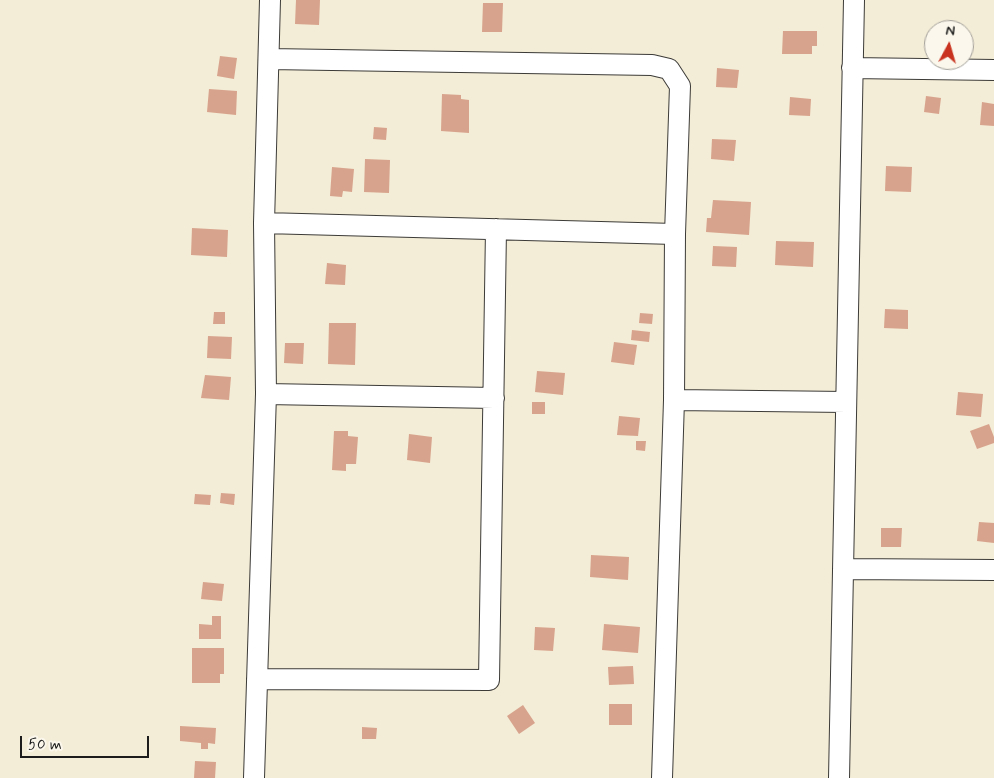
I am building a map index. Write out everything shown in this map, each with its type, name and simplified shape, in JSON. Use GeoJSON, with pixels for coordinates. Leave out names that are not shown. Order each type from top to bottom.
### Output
{"type":"FeatureCollection","features":[{"type":"Feature","properties":{"kind":"street"},"geometry":{"type":"LineString","coordinates":[[254,778],[266,394],[264,223],[270,0]]}},
{"type":"Feature","properties":{"kind":"street"},"geometry":{"type":"LineString","coordinates":[[839,778],[854,0]]}},
{"type":"Feature","properties":{"kind":"street"},"geometry":{"type":"LineString","coordinates":[[269,59],[652,65],[669,69],[680,86],[675,234],[674,400],[662,778]]}},
{"type":"Feature","properties":{"kind":"street"},"geometry":{"type":"LineString","coordinates":[[852,68],[994,70]]}},
{"type":"Feature","properties":{"kind":"street"},"geometry":{"type":"LineString","coordinates":[[264,223],[675,234]]}},
{"type":"Feature","properties":{"kind":"street"},"geometry":{"type":"LineString","coordinates":[[257,679],[489,680],[496,229]]}},
{"type":"Feature","properties":{"kind":"street"},"geometry":{"type":"LineString","coordinates":[[266,394],[494,398]]}},
{"type":"Feature","properties":{"kind":"street"},"geometry":{"type":"LineString","coordinates":[[674,400],[846,402]]}},
{"type":"Feature","properties":{"kind":"street"},"geometry":{"type":"LineString","coordinates":[[843,568],[994,570]]}},
{"type":"Feature","properties":{"kind":"building"},"geometry":{"type":"Polygon","coordinates":[[[296,0],[320,0],[319,25],[295,24],[296,0]]]}},
{"type":"Feature","properties":{"kind":"building"},"geometry":{"type":"Polygon","coordinates":[[[483,3],[503,3],[502,32],[482,32],[483,3]]]}},
{"type":"Feature","properties":{"kind":"building"},"geometry":{"type":"Polygon","coordinates":[[[783,31],[817,31],[817,46],[812,46],[812,54],[782,54],[783,31]]]}},
{"type":"Feature","properties":{"kind":"building"},"geometry":{"type":"Polygon","coordinates":[[[220,56],[237,58],[234,79],[217,76],[220,56]]]}},
{"type":"Feature","properties":{"kind":"building"},"geometry":{"type":"Polygon","coordinates":[[[717,68],[739,70],[737,88],[716,87],[717,68]]]}},
{"type":"Feature","properties":{"kind":"building"},"geometry":{"type":"Polygon","coordinates":[[[209,89],[237,91],[236,115],[207,112],[209,89]]]}},
{"type":"Feature","properties":{"kind":"building"},"geometry":{"type":"Polygon","coordinates":[[[442,94],[461,95],[461,99],[469,100],[469,133],[441,131],[442,94]]]}},
{"type":"Feature","properties":{"kind":"building"},"geometry":{"type":"Polygon","coordinates":[[[926,96],[941,98],[939,114],[924,112],[926,96]]]}},
{"type":"Feature","properties":{"kind":"building"},"geometry":{"type":"Polygon","coordinates":[[[790,97],[811,99],[810,116],[789,115],[790,97]]]}},
{"type":"Feature","properties":{"kind":"building"},"geometry":{"type":"Polygon","coordinates":[[[982,102],[994,104],[994,126],[980,125],[982,102]]]}},
{"type":"Feature","properties":{"kind":"building"},"geometry":{"type":"Polygon","coordinates":[[[374,127],[387,128],[386,140],[373,139],[374,127]]]}},
{"type":"Feature","properties":{"kind":"building"},"geometry":{"type":"Polygon","coordinates":[[[712,139],[736,140],[734,161],[711,159],[712,139]]]}},
{"type":"Feature","properties":{"kind":"building"},"geometry":{"type":"Polygon","coordinates":[[[365,159],[390,160],[389,193],[364,192],[365,159]]]}},
{"type":"Feature","properties":{"kind":"building"},"geometry":{"type":"Polygon","coordinates":[[[886,166],[912,167],[911,192],[885,191],[886,166]]]}},
{"type":"Feature","properties":{"kind":"building"},"geometry":{"type":"Polygon","coordinates":[[[332,167],[354,169],[352,192],[343,191],[342,197],[330,196],[332,167]]]}},
{"type":"Feature","properties":{"kind":"building"},"geometry":{"type":"Polygon","coordinates":[[[713,200],[751,202],[749,235],[706,232],[707,218],[711,218],[713,200]]]}},
{"type":"Feature","properties":{"kind":"building"},"geometry":{"type":"Polygon","coordinates":[[[192,228],[228,230],[227,257],[191,255],[192,228]]]}},
{"type":"Feature","properties":{"kind":"building"},"geometry":{"type":"Polygon","coordinates":[[[776,241],[814,242],[813,267],[775,265],[776,241]]]}},
{"type":"Feature","properties":{"kind":"building"},"geometry":{"type":"Polygon","coordinates":[[[713,246],[737,247],[736,267],[712,266],[713,246]]]}},
{"type":"Feature","properties":{"kind":"building"},"geometry":{"type":"Polygon","coordinates":[[[327,263],[346,265],[345,285],[325,284],[327,263]]]}},
{"type":"Feature","properties":{"kind":"building"},"geometry":{"type":"Polygon","coordinates":[[[885,309],[908,310],[908,329],[884,328],[885,309]]]}},
{"type":"Feature","properties":{"kind":"building"},"geometry":{"type":"Polygon","coordinates":[[[214,312],[225,312],[225,324],[213,324],[214,312]]]}},
{"type":"Feature","properties":{"kind":"building"},"geometry":{"type":"Polygon","coordinates":[[[640,313],[653,314],[652,324],[639,323],[640,313]]]}},
{"type":"Feature","properties":{"kind":"building"},"geometry":{"type":"Polygon","coordinates":[[[329,323],[356,323],[355,365],[328,364],[329,323]]]}},
{"type":"Feature","properties":{"kind":"building"},"geometry":{"type":"Polygon","coordinates":[[[632,330],[650,332],[649,342],[631,340],[632,330]]]}},
{"type":"Feature","properties":{"kind":"building"},"geometry":{"type":"Polygon","coordinates":[[[208,336],[232,337],[231,359],[207,358],[208,336]]]}},
{"type":"Feature","properties":{"kind":"building"},"geometry":{"type":"Polygon","coordinates":[[[614,342],[637,345],[634,365],[611,362],[614,342]]]}},
{"type":"Feature","properties":{"kind":"building"},"geometry":{"type":"Polygon","coordinates":[[[285,343],[304,343],[303,364],[284,363],[285,343]]]}},
{"type":"Feature","properties":{"kind":"building"},"geometry":{"type":"Polygon","coordinates":[[[537,371],[565,373],[563,395],[535,392],[537,371]]]}},
{"type":"Feature","properties":{"kind":"building"},"geometry":{"type":"Polygon","coordinates":[[[205,375],[231,377],[229,400],[201,398],[205,375]]]}},
{"type":"Feature","properties":{"kind":"building"},"geometry":{"type":"Polygon","coordinates":[[[958,392],[983,394],[981,417],[956,415],[958,392]]]}},
{"type":"Feature","properties":{"kind":"building"},"geometry":{"type":"Polygon","coordinates":[[[532,402],[545,402],[545,414],[532,414],[532,402]]]}},
{"type":"Feature","properties":{"kind":"building"},"geometry":{"type":"Polygon","coordinates":[[[619,416],[640,418],[638,436],[617,435],[619,416]]]}},
{"type":"Feature","properties":{"kind":"building"},"geometry":{"type":"Polygon","coordinates":[[[989,424],[994,437],[994,443],[977,449],[970,431],[989,424]]]}},
{"type":"Feature","properties":{"kind":"building"},"geometry":{"type":"Polygon","coordinates":[[[334,431],[348,431],[348,436],[358,437],[356,464],[346,464],[346,471],[332,470],[334,431]]]}},
{"type":"Feature","properties":{"kind":"building"},"geometry":{"type":"Polygon","coordinates":[[[409,434],[432,437],[430,463],[407,460],[409,434]]]}},
{"type":"Feature","properties":{"kind":"building"},"geometry":{"type":"Polygon","coordinates":[[[636,441],[646,441],[645,451],[636,450],[636,441]]]}},
{"type":"Feature","properties":{"kind":"building"},"geometry":{"type":"Polygon","coordinates":[[[221,493],[235,494],[234,505],[220,503],[221,493]]]}},
{"type":"Feature","properties":{"kind":"building"},"geometry":{"type":"Polygon","coordinates":[[[195,494],[211,495],[210,505],[194,504],[195,494]]]}},
{"type":"Feature","properties":{"kind":"building"},"geometry":{"type":"Polygon","coordinates":[[[979,522],[994,523],[994,543],[977,541],[979,522]]]}},
{"type":"Feature","properties":{"kind":"building"},"geometry":{"type":"Polygon","coordinates":[[[881,528],[902,528],[901,547],[881,547],[881,528]]]}},
{"type":"Feature","properties":{"kind":"building"},"geometry":{"type":"Polygon","coordinates":[[[591,555],[629,557],[628,580],[590,577],[591,555]]]}},
{"type":"Feature","properties":{"kind":"building"},"geometry":{"type":"Polygon","coordinates":[[[203,582],[224,584],[222,601],[201,599],[203,582]]]}},
{"type":"Feature","properties":{"kind":"building"},"geometry":{"type":"Polygon","coordinates":[[[212,616],[221,616],[221,639],[199,639],[199,624],[212,625],[212,616]]]}},
{"type":"Feature","properties":{"kind":"building"},"geometry":{"type":"Polygon","coordinates":[[[604,624],[640,627],[638,653],[602,650],[604,624]]]}},
{"type":"Feature","properties":{"kind":"building"},"geometry":{"type":"Polygon","coordinates":[[[535,627],[555,628],[553,651],[534,650],[535,627]]]}},
{"type":"Feature","properties":{"kind":"building"},"geometry":{"type":"Polygon","coordinates":[[[192,648],[224,648],[224,674],[220,674],[220,683],[192,683],[192,648]]]}},
{"type":"Feature","properties":{"kind":"building"},"geometry":{"type":"Polygon","coordinates":[[[633,666],[634,684],[609,685],[608,667],[633,666]]]}},
{"type":"Feature","properties":{"kind":"building"},"geometry":{"type":"Polygon","coordinates":[[[609,704],[632,704],[632,725],[609,725],[609,704]]]}},
{"type":"Feature","properties":{"kind":"building"},"geometry":{"type":"Polygon","coordinates":[[[523,705],[535,723],[519,734],[507,716],[523,705]]]}},
{"type":"Feature","properties":{"kind":"building"},"geometry":{"type":"Polygon","coordinates":[[[180,726],[216,728],[215,744],[208,743],[208,749],[201,749],[201,743],[180,741],[180,726]]]}},
{"type":"Feature","properties":{"kind":"building"},"geometry":{"type":"Polygon","coordinates":[[[362,727],[377,728],[376,739],[362,739],[362,727]]]}},
{"type":"Feature","properties":{"kind":"building"},"geometry":{"type":"Polygon","coordinates":[[[195,761],[216,762],[215,778],[194,778],[195,761]]]}}]}
